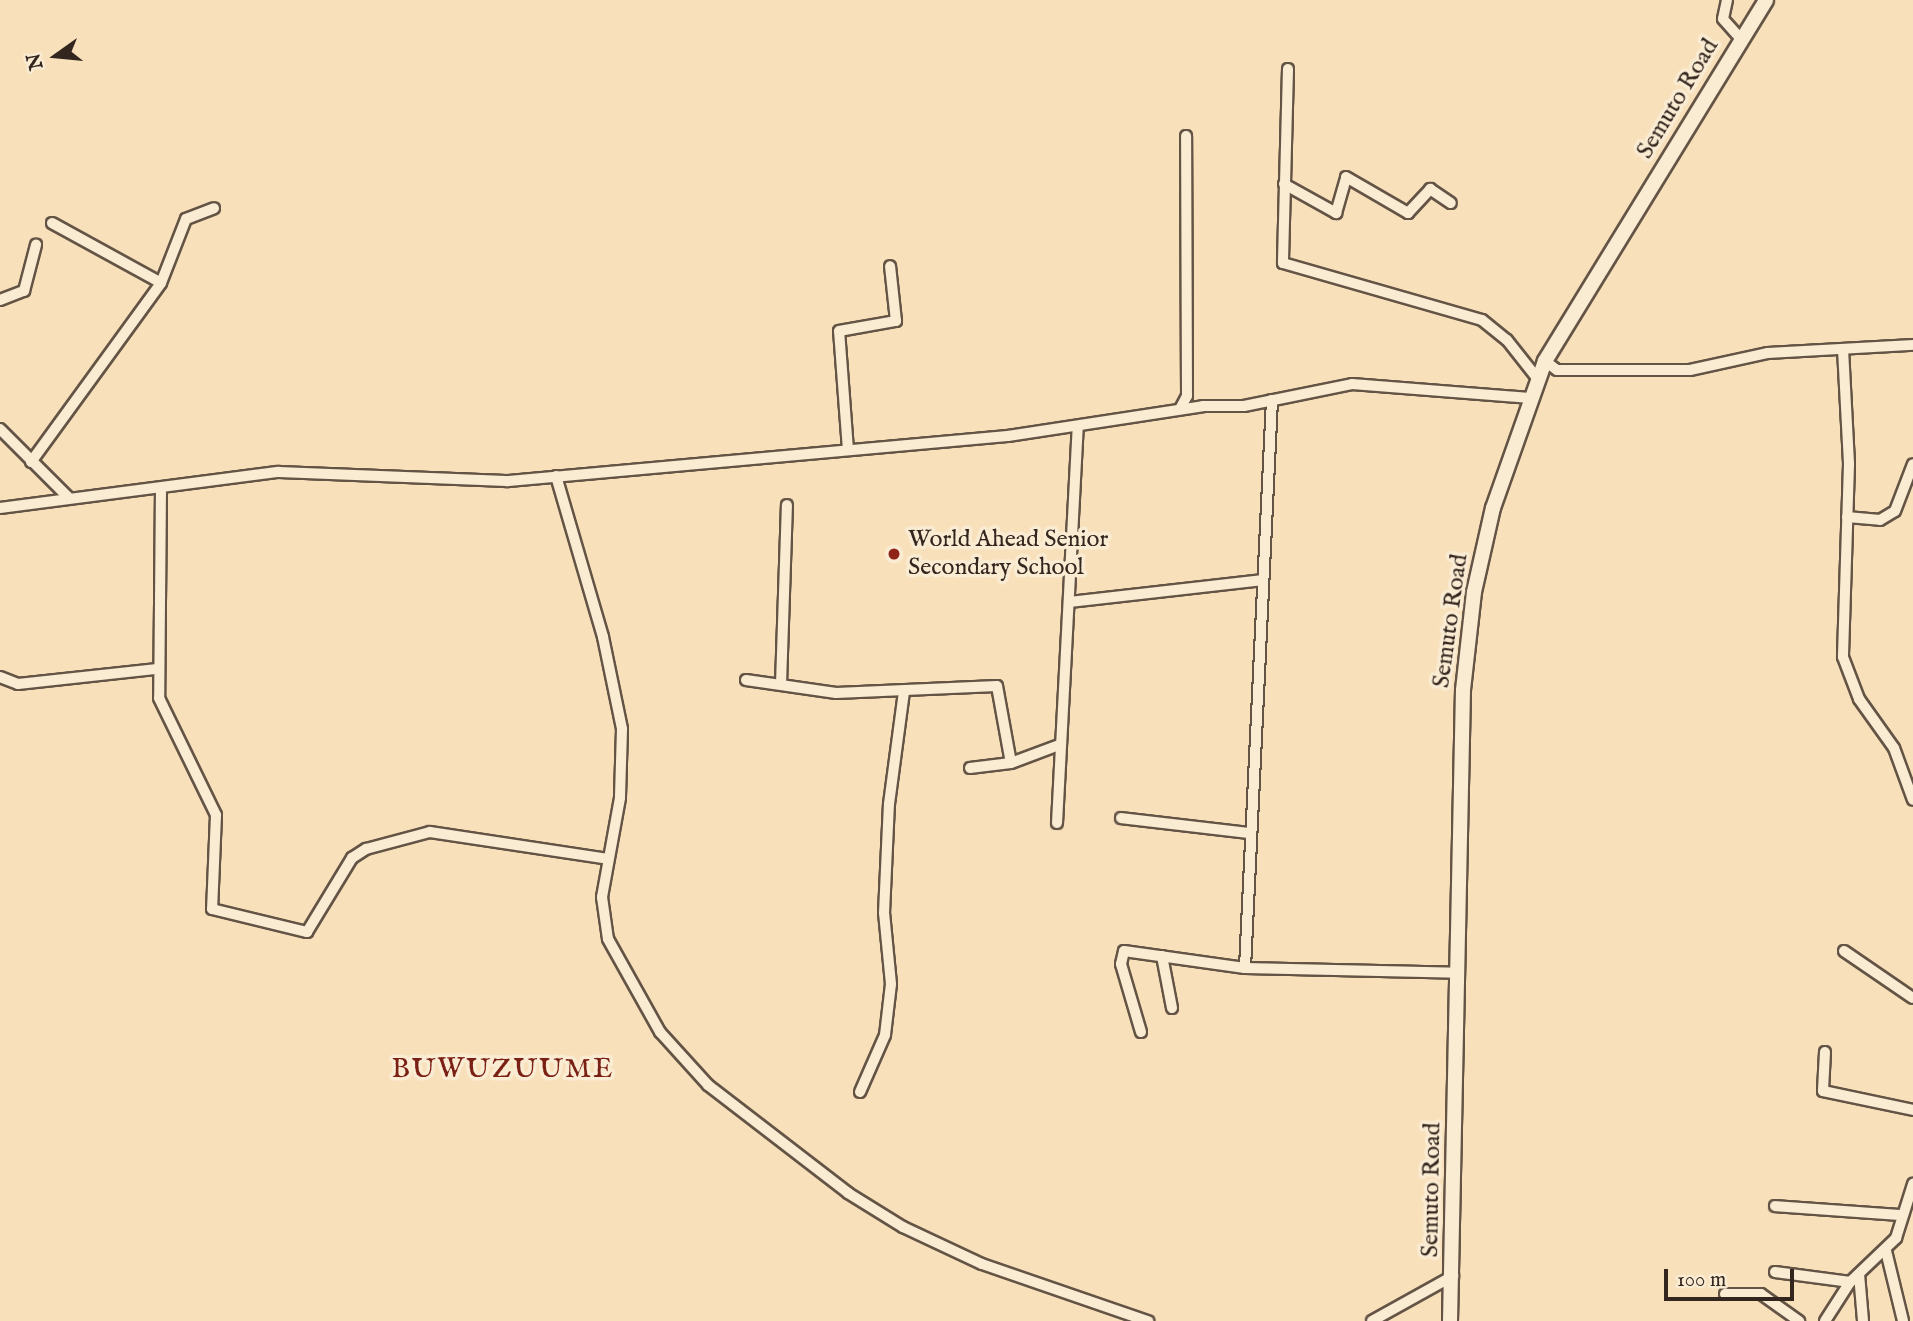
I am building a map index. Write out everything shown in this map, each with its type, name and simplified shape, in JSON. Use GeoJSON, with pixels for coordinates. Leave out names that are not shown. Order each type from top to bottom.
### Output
{"type":"FeatureCollection","features":[{"type":"Feature","properties":{"kind":"main road","name":"Semuto Road"},"geometry":{"type":"LineString","coordinates":[[1450,1321],[1469,625],[1493,508],[1529,398],[1545,361],[1766,0]]}},
{"type":"Feature","properties":{"kind":"street"},"geometry":{"type":"LineString","coordinates":[[1727,0],[1723,19],[1741,39]]}},
{"type":"Feature","properties":{"kind":"street"},"geometry":{"type":"LineString","coordinates":[[1288,69],[1280,258],[1288,268],[1482,320],[1499,332],[1537,378]]}},
{"type":"Feature","properties":{"kind":"street"},"geometry":{"type":"LineString","coordinates":[[1180,409],[1187,396],[1186,136]]}},
{"type":"Feature","properties":{"kind":"street"},"geometry":{"type":"LineString","coordinates":[[1283,184],[1336,213],[1346,177],[1408,213],[1430,189],[1451,203]]}},
{"type":"Feature","properties":{"kind":"street"},"geometry":{"type":"LineString","coordinates":[[31,462],[161,284],[186,219],[214,208]]}},
{"type":"Feature","properties":{"kind":"street"},"geometry":{"type":"LineString","coordinates":[[52,223],[161,284]]}},
{"type":"Feature","properties":{"kind":"street"},"geometry":{"type":"LineString","coordinates":[[0,300],[24,291],[36,245]]}},
{"type":"Feature","properties":{"kind":"street"},"geometry":{"type":"LineString","coordinates":[[848,450],[839,331],[896,321],[890,265]]}},
{"type":"Feature","properties":{"kind":"street"},"geometry":{"type":"LineString","coordinates":[[1545,361],[1557,370],[1690,370],[1768,353],[1913,345]]}},
{"type":"Feature","properties":{"kind":"street"},"geometry":{"type":"LineString","coordinates":[[1843,349],[1847,517],[1842,612],[1847,676],[1895,748],[1913,800]]}},
{"type":"Feature","properties":{"kind":"street"},"geometry":{"type":"LineString","coordinates":[[0,508],[68,497],[291,472],[471,482],[848,450],[1078,428],[1180,409],[1272,400],[1369,383],[1529,398]]}},
{"type":"Feature","properties":{"kind":"street"},"geometry":{"type":"LineString","coordinates":[[1245,968],[1248,833],[1272,400]]}},
{"type":"Feature","properties":{"kind":"street"},"geometry":{"type":"LineString","coordinates":[[1057,823],[1059,745],[1070,602],[1078,428]]}},
{"type":"Feature","properties":{"kind":"street"},"geometry":{"type":"LineString","coordinates":[[0,429],[68,497]]}},
{"type":"Feature","properties":{"kind":"street"},"geometry":{"type":"LineString","coordinates":[[1847,517],[1880,520],[1895,511],[1913,464]]}},
{"type":"Feature","properties":{"kind":"street"},"geometry":{"type":"LineString","coordinates":[[556,476],[603,637],[622,729],[621,789],[602,908],[615,956],[660,1032],[708,1085],[848,1193],[904,1227],[982,1264],[1148,1321]]}},
{"type":"Feature","properties":{"kind":"street"},"geometry":{"type":"LineString","coordinates":[[161,488],[157,669],[159,698],[178,747],[216,815],[212,909],[307,932],[352,858],[366,849],[429,832],[608,859]]}},
{"type":"Feature","properties":{"kind":"street"},"geometry":{"type":"LineString","coordinates":[[781,684],[787,505]]}},
{"type":"Feature","properties":{"kind":"street"},"geometry":{"type":"LineString","coordinates":[[1070,602],[1263,580]]}},
{"type":"Feature","properties":{"kind":"street"},"geometry":{"type":"LineString","coordinates":[[0,677],[18,684],[157,669]]}},
{"type":"Feature","properties":{"kind":"street"},"geometry":{"type":"LineString","coordinates":[[746,680],[836,693],[997,686],[1011,763]]}},
{"type":"Feature","properties":{"kind":"street"},"geometry":{"type":"LineString","coordinates":[[860,1092],[885,1035],[891,984],[884,913],[889,804],[904,692]]}},
{"type":"Feature","properties":{"kind":"street"},"geometry":{"type":"LineString","coordinates":[[970,768],[1011,763],[1059,745]]}},
{"type":"Feature","properties":{"kind":"street"},"geometry":{"type":"LineString","coordinates":[[1121,818],[1248,833]]}},
{"type":"Feature","properties":{"kind":"street"},"geometry":{"type":"LineString","coordinates":[[1844,951],[1913,998]]}},
{"type":"Feature","properties":{"kind":"street"},"geometry":{"type":"LineString","coordinates":[[1141,1032],[1120,955],[1163,956],[1245,968],[1458,973]]}},
{"type":"Feature","properties":{"kind":"street"},"geometry":{"type":"LineString","coordinates":[[1163,956],[1171,1008]]}},
{"type":"Feature","properties":{"kind":"street"},"geometry":{"type":"LineString","coordinates":[[1825,1052],[1823,1091],[1913,1110]]}},
{"type":"Feature","properties":{"kind":"street"},"geometry":{"type":"LineString","coordinates":[[1825,1321],[1850,1282],[1886,1251],[1913,1184]]}},
{"type":"Feature","properties":{"kind":"street"},"geometry":{"type":"LineString","coordinates":[[1775,1206],[1902,1215]]}},
{"type":"Feature","properties":{"kind":"street"},"geometry":{"type":"LineString","coordinates":[[1886,1251],[1903,1321]]}},
{"type":"Feature","properties":{"kind":"street"},"geometry":{"type":"LineString","coordinates":[[1775,1272],[1850,1282]]}},
{"type":"Feature","properties":{"kind":"street"},"geometry":{"type":"LineString","coordinates":[[1859,1273],[1863,1321]]}},
{"type":"Feature","properties":{"kind":"street"},"geometry":{"type":"LineString","coordinates":[[1372,1321],[1453,1276]]}},
{"type":"Feature","properties":{"kind":"street"},"geometry":{"type":"LineString","coordinates":[[1726,1294],[1761,1294],[1799,1321]]}},
{"type":"Feature","properties":{"kind":"place","name":"World Ahead Senior Secondary School"},"geometry":{"type":"Point","coordinates":[894,554]}},
{"type":"Feature","properties":{"kind":"district","name":"BUWUZUUME"},"geometry":{"type":"Point","coordinates":[503,1070]}}]}
